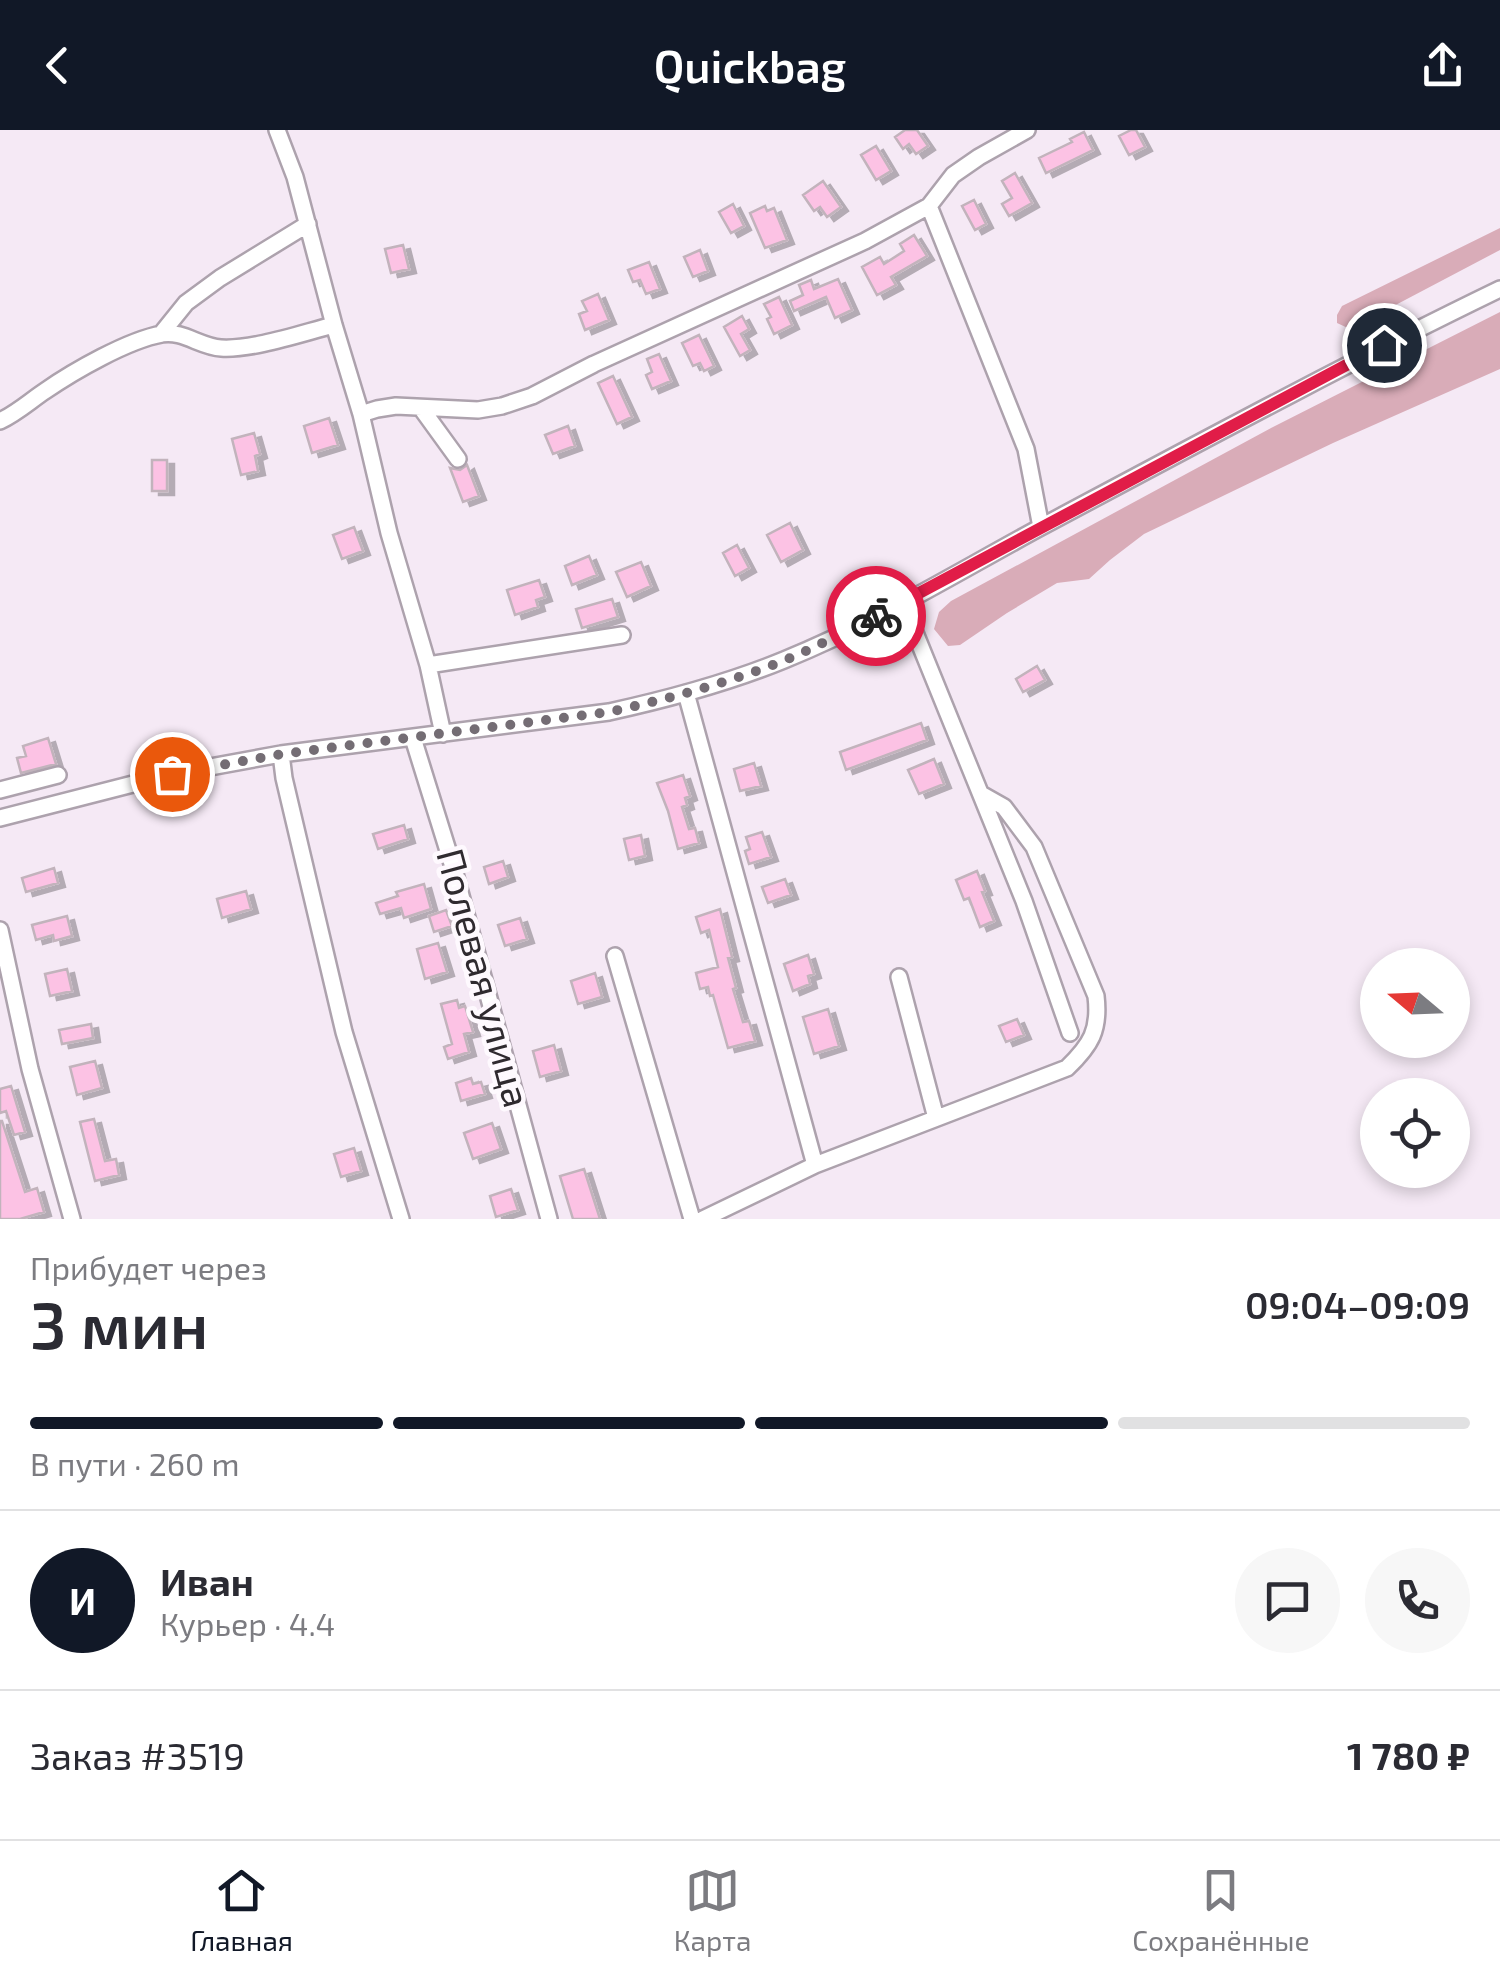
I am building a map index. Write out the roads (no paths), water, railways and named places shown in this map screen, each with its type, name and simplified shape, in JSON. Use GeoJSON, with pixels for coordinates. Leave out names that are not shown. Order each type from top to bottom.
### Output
{"type":"FeatureCollection","features":[{"type":"Feature","properties":{"kind":"street"},"geometry":{"type":"LineString","coordinates":[[277,130],[295,177],[361,414],[443,734]]}},
{"type":"Feature","properties":{"kind":"street"},"geometry":{"type":"LineString","coordinates":[[361,414],[396,406],[478,410],[532,396],[865,241],[929,206],[954,176],[1028,130]]}},
{"type":"Feature","properties":{"kind":"street"},"geometry":{"type":"LineString","coordinates":[[929,206],[1026,449],[1042,527]]}},
{"type":"Feature","properties":{"kind":"street"},"geometry":{"type":"LineString","coordinates":[[161,334],[186,303],[308,224]]}},
{"type":"Feature","properties":{"kind":"street"},"geometry":{"type":"LineString","coordinates":[[0,818],[172,774],[282,754],[609,712],[686,693],[785,660],[903,602],[1384,345],[1500,289]]}},
{"type":"Feature","properties":{"kind":"street"},"geometry":{"type":"LineString","coordinates":[[0,421],[92,364],[134,342],[161,334],[174,332],[201,344],[240,348],[334,326]]}},
{"type":"Feature","properties":{"kind":"street"},"geometry":{"type":"LineString","coordinates":[[420,408],[458,459]]}},
{"type":"Feature","properties":{"kind":"street"},"geometry":{"type":"LineString","coordinates":[[903,602],[1024,901],[1070,1034]]}},
{"type":"Feature","properties":{"kind":"street"},"geometry":{"type":"LineString","coordinates":[[428,665],[622,636]]}},
{"type":"Feature","properties":{"kind":"street"},"geometry":{"type":"LineString","coordinates":[[686,693],[815,1165]]}},
{"type":"Feature","properties":{"kind":"street","name":"Полевая улица"},"geometry":{"type":"LineString","coordinates":[[414,738],[549,1219]]}},
{"type":"Feature","properties":{"kind":"street"},"geometry":{"type":"LineString","coordinates":[[282,754],[284,778],[344,1032],[401,1219]]}},
{"type":"Feature","properties":{"kind":"street"},"geometry":{"type":"LineString","coordinates":[[0,790],[58,775]]}},
{"type":"Feature","properties":{"kind":"street"},"geometry":{"type":"LineString","coordinates":[[703,1219],[815,1165],[1067,1068],[1084,1052],[1099,1016],[1096,996],[1034,847],[1004,807],[981,794]]}},
{"type":"Feature","properties":{"kind":"street"},"geometry":{"type":"LineString","coordinates":[[0,930],[30,1070],[72,1219]]}},
{"type":"Feature","properties":{"kind":"street"},"geometry":{"type":"LineString","coordinates":[[615,956],[692,1219]]}},
{"type":"Feature","properties":{"kind":"street"},"geometry":{"type":"LineString","coordinates":[[899,977],[936,1118]]}}]}
